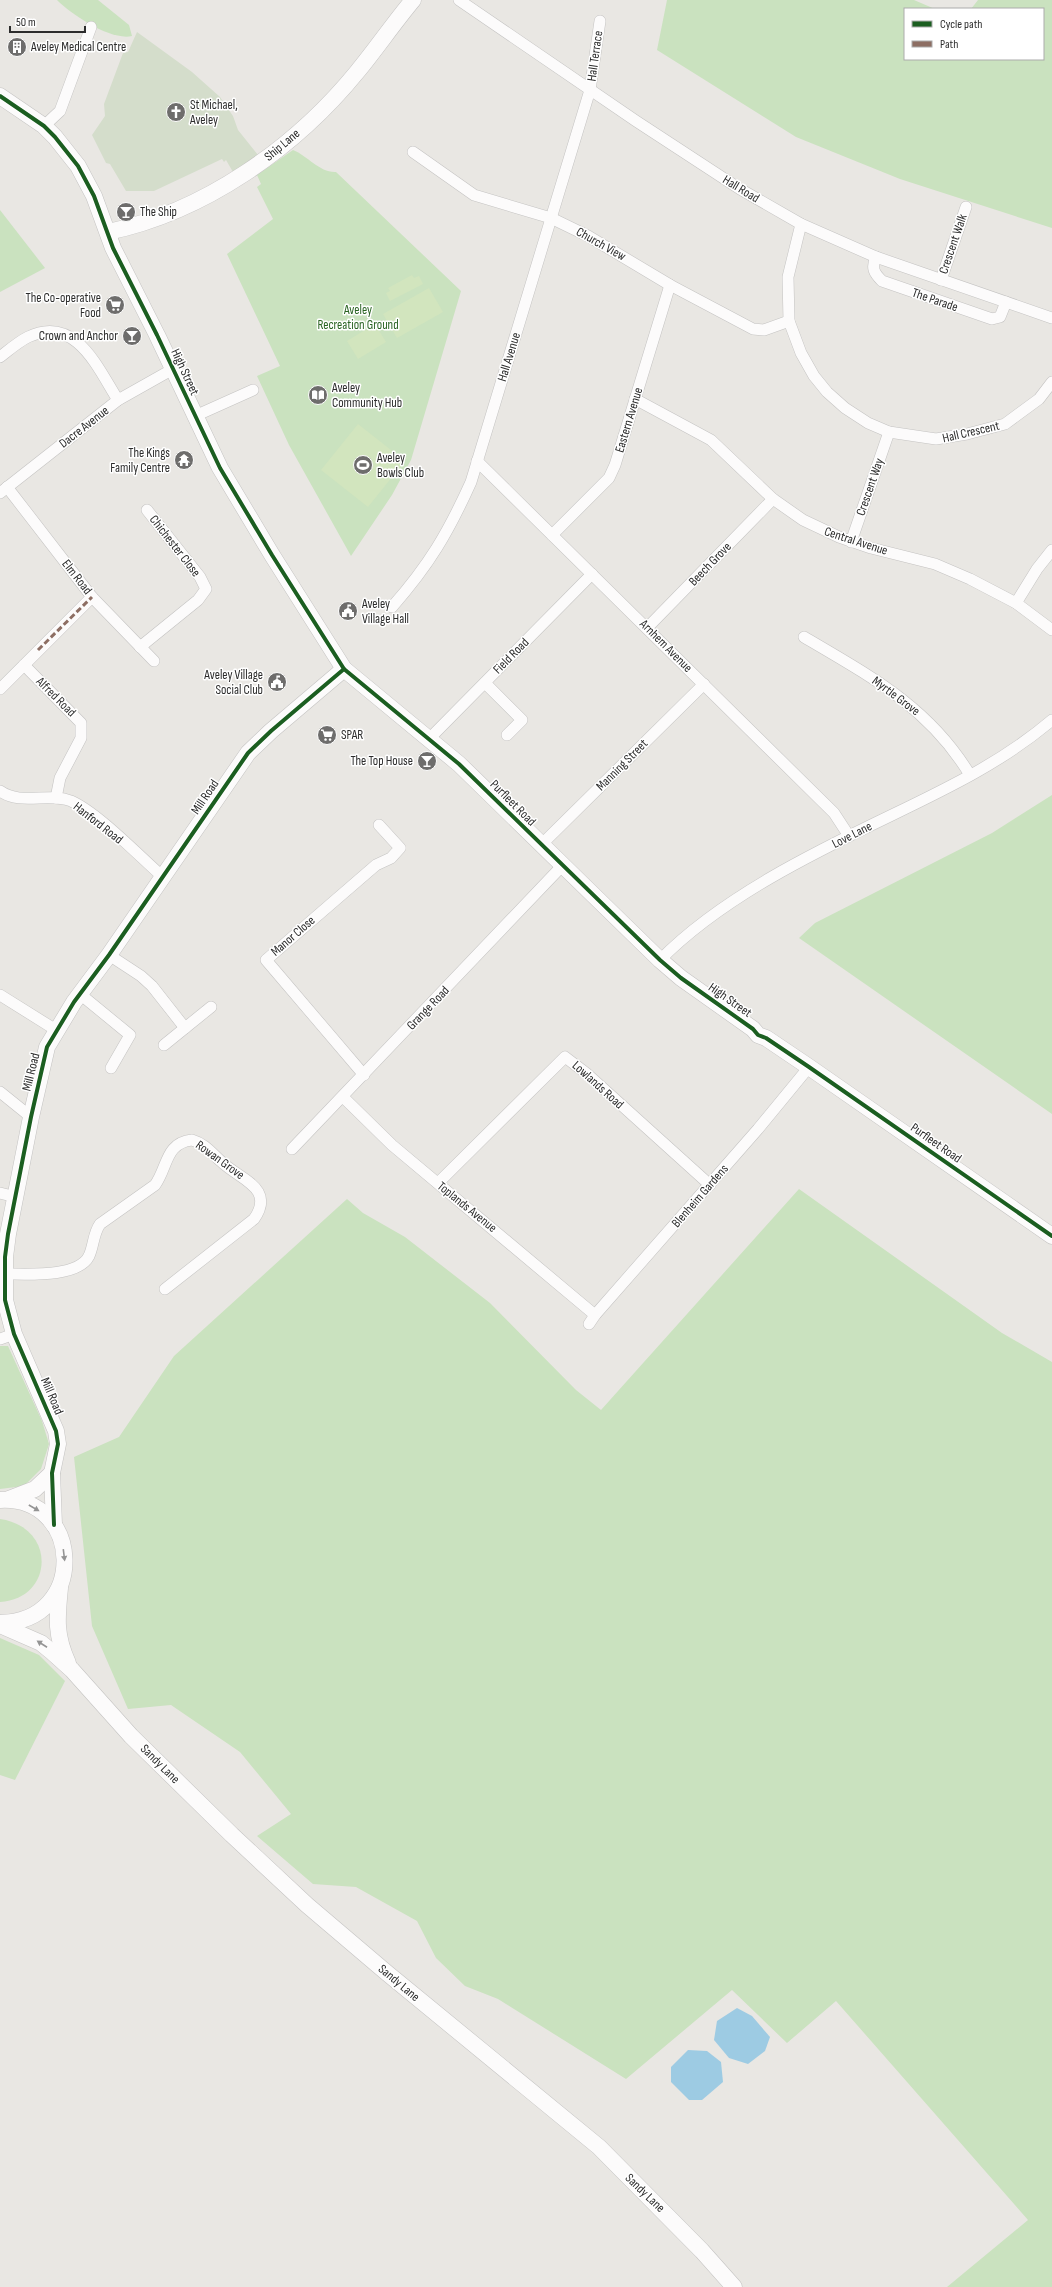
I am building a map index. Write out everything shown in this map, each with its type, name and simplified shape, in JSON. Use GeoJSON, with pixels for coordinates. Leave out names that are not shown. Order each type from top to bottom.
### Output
{"type":"FeatureCollection","features":[{"type":"Feature","properties":{"kind":"street","name":"Ship Lane"},"geometry":{"type":"LineString","coordinates":[[108,232],[161,215],[214,193],[271,155],[294,137],[356,73],[412,0]]}},
{"type":"Feature","properties":{"kind":"street","name":"Hall Road"},"geometry":{"type":"LineString","coordinates":[[460,0],[590,90],[740,189],[801,224],[876,257],[1052,318]]}},
{"type":"Feature","properties":{"kind":"street","name":"Hall Terrace"},"geometry":{"type":"LineString","coordinates":[[590,90],[600,21]]}},
{"type":"Feature","properties":{"kind":"street"},"geometry":{"type":"LineString","coordinates":[[44,126],[60,111],[91,27]]}},
{"type":"Feature","properties":{"kind":"street","name":"Hall Avenue"},"geometry":{"type":"LineString","coordinates":[[392,607],[416,580],[434,555],[454,519],[477,461],[590,90]]}},
{"type":"Feature","properties":{"kind":"street","name":"High Street"},"geometry":{"type":"LineString","coordinates":[[0,96],[44,126],[56,137],[78,166],[94,196],[108,232],[112,248],[230,484],[344,669]]}},
{"type":"Feature","properties":{"kind":"street","name":"Church View"},"geometry":{"type":"LineString","coordinates":[[414,152],[474,195],[551,218],[609,247],[670,285],[753,329],[764,330],[789,321]]}},
{"type":"Feature","properties":{"kind":"street","name":"Crescent Walk"},"geometry":{"type":"LineString","coordinates":[[940,280],[966,207]]}},
{"type":"Feature","properties":{"kind":"street","name":"Hall Crescent"},"geometry":{"type":"LineString","coordinates":[[801,224],[788,277],[789,321],[801,353],[814,376],[827,392],[845,408],[868,423],[889,432],[936,439],[967,434],[1005,424],[1039,399],[1052,382]]}},
{"type":"Feature","properties":{"kind":"street","name":"The Parade"},"geometry":{"type":"LineString","coordinates":[[876,257],[872,265],[873,271],[882,282],[992,319],[1000,317],[1006,302]]}},
{"type":"Feature","properties":{"kind":"street","name":"Eastern Avenue"},"geometry":{"type":"LineString","coordinates":[[552,534],[609,478],[670,285]]}},
{"type":"Feature","properties":{"kind":"street"},"geometry":{"type":"LineString","coordinates":[[0,357],[21,341],[40,333],[58,333],[67,336],[83,346],[118,400]]}},
{"type":"Feature","properties":{"kind":"street","name":"Dacre Avenue"},"geometry":{"type":"LineString","coordinates":[[4,490],[118,400],[173,369]]}},
{"type":"Feature","properties":{"kind":"street"},"geometry":{"type":"LineString","coordinates":[[195,416],[253,390]]}},
{"type":"Feature","properties":{"kind":"street","name":"Central Avenue"},"geometry":{"type":"LineString","coordinates":[[635,399],[711,440],[773,499],[803,520],[824,531],[851,542],[934,564],[970,579],[1016,603],[1052,630]]}},
{"type":"Feature","properties":{"kind":"street","name":"Crescent Way"},"geometry":{"type":"LineString","coordinates":[[851,542],[889,432]]}},
{"type":"Feature","properties":{"kind":"street","name":"Arnhem Avenue"},"geometry":{"type":"LineString","coordinates":[[477,461],[834,814],[849,836]]}},
{"type":"Feature","properties":{"kind":"street","name":"Elm Road"},"geometry":{"type":"LineString","coordinates":[[4,490],[92,597],[154,661]]}},
{"type":"Feature","properties":{"kind":"street","name":"Beech Grove"},"geometry":{"type":"LineString","coordinates":[[647,628],[773,499]]}},
{"type":"Feature","properties":{"kind":"street","name":"Chichester Close"},"geometry":{"type":"LineString","coordinates":[[140,647],[198,600],[206,589],[200,578],[147,510]]}},
{"type":"Feature","properties":{"kind":"street"},"geometry":{"type":"LineString","coordinates":[[1016,603],[1037,569],[1052,550]]}},
{"type":"Feature","properties":{"kind":"street","name":"Field Road"},"geometry":{"type":"LineString","coordinates":[[429,739],[592,574]]}},
{"type":"Feature","properties":{"kind":"street"},"geometry":{"type":"LineString","coordinates":[[0,689],[92,597]]}},
{"type":"Feature","properties":{"kind":"street","name":"Myrtle Grove"},"geometry":{"type":"LineString","coordinates":[[804,637],[878,680],[903,698],[942,737],[970,776]]}},
{"type":"Feature","properties":{"kind":"street","name":"Alfred Road"},"geometry":{"type":"LineString","coordinates":[[24,664],[81,723],[81,738],[60,778],[56,798]]}},
{"type":"Feature","properties":{"kind":"street","name":"Purfleet Road"},"geometry":{"type":"LineString","coordinates":[[344,669],[459,764],[660,960]]}},
{"type":"Feature","properties":{"kind":"street","name":"Mill Road"},"geometry":{"type":"LineString","coordinates":[[54,1525],[52,1473],[58,1444],[56,1430],[7,1336],[5,1300],[8,1234],[31,1117],[48,1047],[56,1030],[80,994],[109,955],[248,753],[261,740],[344,669]]}},
{"type":"Feature","properties":{"kind":"street"},"geometry":{"type":"LineString","coordinates":[[484,683],[522,720],[507,735]]}},
{"type":"Feature","properties":{"kind":"street","name":"Manning Street"},"geometry":{"type":"LineString","coordinates":[[541,845],[704,684]]}},
{"type":"Feature","properties":{"kind":"street","name":"Love Lane"},"geometry":{"type":"LineString","coordinates":[[660,960],[692,930],[717,911],[849,836],[970,776],[1037,733],[1052,720]]}},
{"type":"Feature","properties":{"kind":"street","name":"Hanford Road"},"geometry":{"type":"LineString","coordinates":[[0,791],[7,797],[56,798],[70,801],[83,808],[163,877]]}},
{"type":"Feature","properties":{"kind":"street","name":"Manor Close"},"geometry":{"type":"LineString","coordinates":[[364,1074],[266,960],[376,865],[391,858],[400,848],[379,825]]}},
{"type":"Feature","properties":{"kind":"street","name":"Grange Road"},"geometry":{"type":"LineString","coordinates":[[292,1149],[562,866]]}},
{"type":"Feature","properties":{"kind":"street"},"geometry":{"type":"LineString","coordinates":[[109,955],[146,981],[185,1028]]}},
{"type":"Feature","properties":{"kind":"street","name":"High Street"},"geometry":{"type":"LineString","coordinates":[[660,960],[681,978],[753,1029],[758,1035],[766,1038],[809,1067]]}},
{"type":"Feature","properties":{"kind":"street"},"geometry":{"type":"LineString","coordinates":[[80,994],[130,1034],[110,1068]]}},
{"type":"Feature","properties":{"kind":"street"},"geometry":{"type":"LineString","coordinates":[[0,996],[56,1030]]}},
{"type":"Feature","properties":{"kind":"street"},"geometry":{"type":"LineString","coordinates":[[164,1045],[211,1007]]}},
{"type":"Feature","properties":{"kind":"street","name":"Lowlands Road"},"geometry":{"type":"LineString","coordinates":[[438,1183],[565,1057],[586,1073],[710,1185]]}},
{"type":"Feature","properties":{"kind":"street","name":"Purfleet Road"},"geometry":{"type":"LineString","coordinates":[[809,1067],[1052,1236]]}},
{"type":"Feature","properties":{"kind":"street","name":"Blenheim Gardens"},"geometry":{"type":"LineString","coordinates":[[592,1319],[710,1185],[809,1067]]}},
{"type":"Feature","properties":{"kind":"street"},"geometry":{"type":"LineString","coordinates":[[0,1092],[31,1117]]}},
{"type":"Feature","properties":{"kind":"street","name":"Toplands Avenue"},"geometry":{"type":"LineString","coordinates":[[342,1097],[392,1145],[438,1183],[592,1319]]}},
{"type":"Feature","properties":{"kind":"street","name":"Rowan Grove"},"geometry":{"type":"LineString","coordinates":[[5,1274],[62,1272],[80,1265],[89,1255],[94,1232],[100,1224],[155,1185],[160,1177],[171,1149],[176,1144],[192,1140],[207,1147],[225,1166],[250,1182],[256,1188],[261,1202],[259,1212],[254,1219],[165,1289]]}},
{"type":"Feature","properties":{"kind":"street"},"geometry":{"type":"LineString","coordinates":[[0,1193],[16,1197]]}},
{"type":"Feature","properties":{"kind":"street"},"geometry":{"type":"LineString","coordinates":[[4,1499],[35,1489],[52,1473]]}},
{"type":"Feature","properties":{"kind":"street"},"geometry":{"type":"LineString","coordinates":[[0,1624],[22,1620],[34,1614],[46,1605],[60,1588],[65,1575],[65,1559],[62,1541],[54,1525],[43,1514],[29,1505],[4,1499]]}},
{"type":"Feature","properties":{"kind":"street","name":"Sandy Lane"},"geometry":{"type":"LineString","coordinates":[[60,1588],[57,1625],[62,1650],[72,1670]]}},
{"type":"Feature","properties":{"kind":"street","name":"Sandy Lane"},"geometry":{"type":"LineString","coordinates":[[0,1624],[41,1643],[72,1670],[131,1736],[232,1835],[307,1905],[387,1973],[599,2147],[697,2245],[734,2287]]}},
{"type":"Feature","properties":{"kind":"green space"},"geometry":{"type":"Polygon","coordinates":[[[57,0],[98,0],[129,25],[132,36],[123,37],[114,35],[92,26],[72,13],[57,0]]]}},
{"type":"Feature","properties":{"kind":"green space"},"geometry":{"type":"Polygon","coordinates":[[[667,0],[914,0],[933,8],[904,8],[904,60],[1044,60],[1044,8],[972,8],[978,0],[1052,0],[1052,228],[900,179],[796,137],[657,50],[667,0]]]}},
{"type":"Feature","properties":{"kind":"green space"},"geometry":{"type":"Polygon","coordinates":[[[137,32],[192,72],[220,97],[233,116],[238,130],[258,155],[233,172],[226,160],[224,162],[222,159],[154,191],[126,191],[110,164],[106,163],[92,135],[105,116],[104,104],[123,53],[128,52],[137,32]]]}},
{"type":"Feature","properties":{"kind":"green space","name":"Aveley Recreation Ground"},"geometry":{"type":"Polygon","coordinates":[[[293,150],[319,167],[330,172],[336,172],[461,291],[411,460],[392,495],[351,556],[289,445],[257,376],[280,366],[227,254],[273,219],[257,187],[261,184],[257,175],[293,150]]]}},
{"type":"Feature","properties":{"kind":"green space"},"geometry":{"type":"Polygon","coordinates":[[[0,210],[45,268],[0,292],[0,210]]]}},
{"type":"Feature","properties":{"kind":"green space"},"geometry":{"type":"Polygon","coordinates":[[[412,275],[414,278],[419,276],[423,284],[390,301],[386,293],[390,291],[388,288],[412,275]]]}},
{"type":"Feature","properties":{"kind":"green space"},"geometry":{"type":"Polygon","coordinates":[[[429,288],[443,312],[397,338],[383,314],[429,288]]]}},
{"type":"Feature","properties":{"kind":"green space"},"geometry":{"type":"Polygon","coordinates":[[[375,324],[386,342],[358,359],[347,341],[375,324]]]}},
{"type":"Feature","properties":{"kind":"green space","name":"Aveley Bowls Club"},"geometry":{"type":"Polygon","coordinates":[[[358,424],[405,461],[368,507],[321,470],[358,424]]]}},
{"type":"Feature","properties":{"kind":"green space"},"geometry":{"type":"Polygon","coordinates":[[[1052,795],[1052,1114],[799,938],[815,923],[992,833],[1052,795]]]}},
{"type":"Feature","properties":{"kind":"green space"},"geometry":{"type":"Polygon","coordinates":[[[799,1189],[1002,1333],[1052,1362],[1052,2287],[947,2287],[1028,2220],[836,2001],[787,2043],[732,1990],[626,2079],[498,1999],[465,1986],[436,1958],[417,1921],[356,1887],[313,1884],[257,1836],[291,1814],[240,1752],[171,1705],[128,1709],[92,1626],[74,1457],[119,1437],[174,1356],[347,1199],[363,1213],[405,1237],[490,1303],[576,1390],[601,1410],[799,1189]]]}},
{"type":"Feature","properties":{"kind":"green space"},"geometry":{"type":"Polygon","coordinates":[[[0,1346],[8,1346],[42,1421],[49,1444],[41,1469],[24,1486],[0,1489],[0,1346]]]}},
{"type":"Feature","properties":{"kind":"green space"},"geometry":{"type":"Polygon","coordinates":[[[0,1519],[19,1525],[32,1535],[39,1548],[42,1562],[39,1577],[31,1589],[18,1598],[0,1602],[0,1519]]]}},
{"type":"Feature","properties":{"kind":"green space"},"geometry":{"type":"Polygon","coordinates":[[[0,1638],[39,1655],[65,1681],[15,1780],[0,1775],[0,1638]]]}},
{"type":"Feature","properties":{"kind":"water"},"geometry":{"type":"Polygon","coordinates":[[[737,2008],[752,2016],[770,2037],[765,2051],[748,2064],[729,2058],[714,2040],[717,2021],[737,2008]]]}},
{"type":"Feature","properties":{"kind":"water"},"geometry":{"type":"Polygon","coordinates":[[[688,2050],[707,2051],[721,2062],[723,2082],[702,2100],[689,2100],[671,2082],[671,2067],[688,2050]]]}},
{"type":"Feature","properties":{"kind":"marked path"},"geometry":{"type":"LineString","coordinates":[[38,650],[92,597]]}},
{"type":"Feature","properties":{"kind":"cycle path"},"geometry":{"type":"LineString","coordinates":[[0,96],[44,126],[55,137],[78,166],[94,196],[113,248],[157,335],[220,468],[272,555],[344,669],[459,764],[660,960],[681,978],[753,1029],[758,1035],[766,1038],[809,1067],[1052,1236]]}},
{"type":"Feature","properties":{"kind":"cycle path"},"geometry":{"type":"LineString","coordinates":[[54,1525],[52,1473],[58,1444],[56,1431],[14,1334],[5,1300],[5,1257],[8,1234],[31,1117],[47,1047],[74,1002],[109,955],[248,753],[271,731],[344,669]]}},
{"type":"Feature","properties":{"kind":"place","name":"Aveley Medical Centre"},"geometry":{"type":"Point","coordinates":[17,47]}},
{"type":"Feature","properties":{"kind":"place","name":"St Michael, Aveley"},"geometry":{"type":"Point","coordinates":[176,112]}},
{"type":"Feature","properties":{"kind":"place","name":"The Ship"},"geometry":{"type":"Point","coordinates":[126,212]}},
{"type":"Feature","properties":{"kind":"place","name":"The Co-operative Food"},"geometry":{"type":"Point","coordinates":[115,305]}},
{"type":"Feature","properties":{"kind":"place","name":"Crown and Anchor"},"geometry":{"type":"Point","coordinates":[132,336]}},
{"type":"Feature","properties":{"kind":"place","name":"Aveley Community Hub"},"geometry":{"type":"Point","coordinates":[318,395]}},
{"type":"Feature","properties":{"kind":"place","name":"The Kings Family Centre"},"geometry":{"type":"Point","coordinates":[184,460]}},
{"type":"Feature","properties":{"kind":"place","name":"Aveley Bowls Club"},"geometry":{"type":"Point","coordinates":[363,465]}},
{"type":"Feature","properties":{"kind":"place","name":"Aveley Village Hall"},"geometry":{"type":"Point","coordinates":[348,611]}},
{"type":"Feature","properties":{"kind":"place","name":"Aveley Village Social Club"},"geometry":{"type":"Point","coordinates":[277,682]}},
{"type":"Feature","properties":{"kind":"place","name":"SPAR"},"geometry":{"type":"Point","coordinates":[327,735]}},
{"type":"Feature","properties":{"kind":"place","name":"The Top House"},"geometry":{"type":"Point","coordinates":[427,761]}}]}
